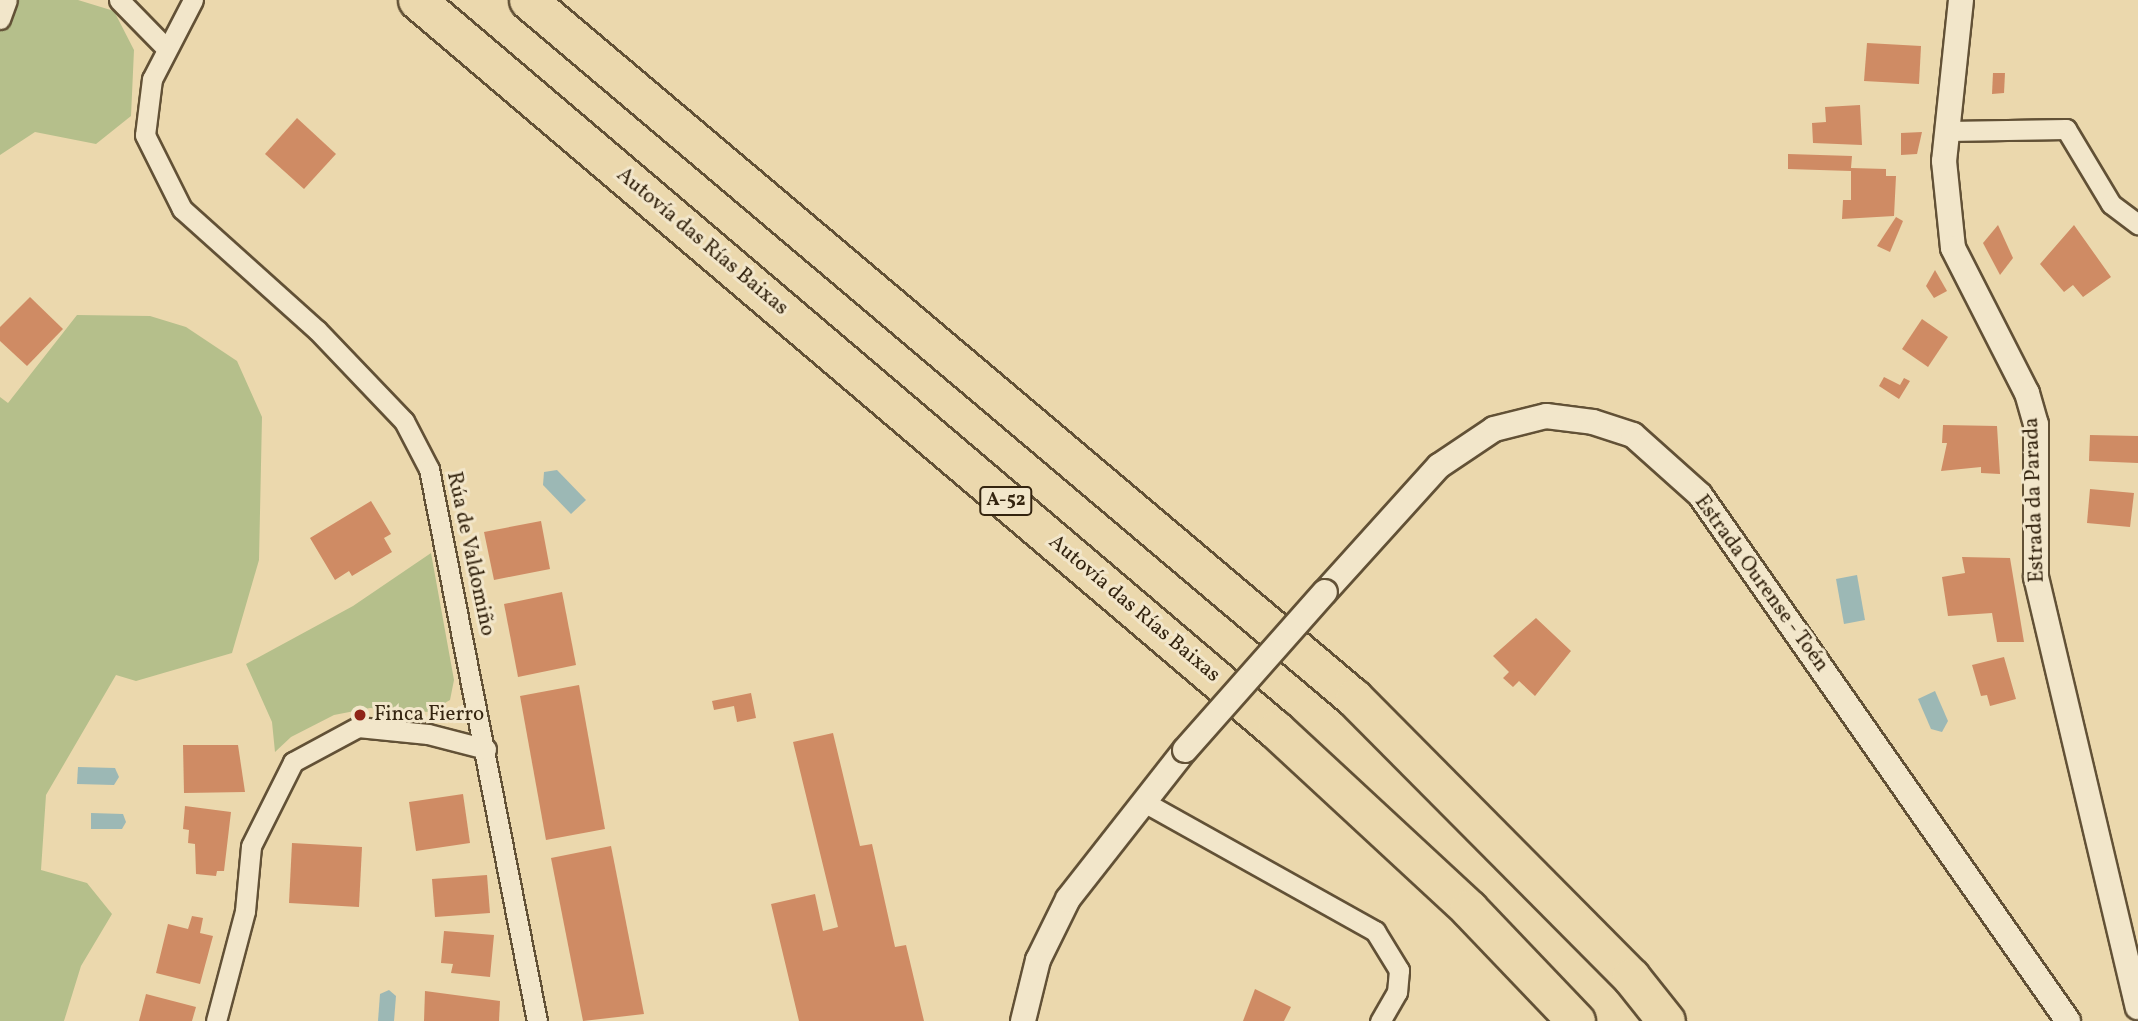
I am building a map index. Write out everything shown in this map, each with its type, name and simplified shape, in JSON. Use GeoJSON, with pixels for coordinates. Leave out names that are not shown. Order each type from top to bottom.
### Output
{"type":"FeatureCollection","features":[{"type":"Feature","properties":{"kind":"highway","name":"Autovía das Rías Baixas"},"geometry":{"type":"LineString","coordinates":[[416,0],[1276,730],[1469,909],[1576,1021]]}},
{"type":"Feature","properties":{"kind":"highway"},"geometry":{"type":"LineString","coordinates":[[528,0],[1354,698],[1631,977],[1666,1021]]}},
{"type":"Feature","properties":{"kind":"street"},"geometry":{"type":"LineString","coordinates":[[0,19],[7,0]]}},
{"type":"Feature","properties":{"kind":"street"},"geometry":{"type":"LineString","coordinates":[[119,0],[166,48]]}},
{"type":"Feature","properties":{"kind":"street","name":"Rúa de Valdomiño"},"geometry":{"type":"LineString","coordinates":[[193,0],[152,79],[145,135],[183,209],[317,330],[395,412],[429,469],[486,749],[537,1021]]}},
{"type":"Feature","properties":{"kind":"street","name":"Estrada da Parada"},"geometry":{"type":"LineString","coordinates":[[1961,0],[1945,172],[1954,248],[2027,393],[2036,424],[2036,578],[2138,1007]]}},
{"type":"Feature","properties":{"kind":"street"},"geometry":{"type":"LineString","coordinates":[[1948,131],[2066,129],[2111,204],[2138,224]]}},
{"type":"Feature","properties":{"kind":"street","name":"Estrada Ourense - Toén"},"geometry":{"type":"LineString","coordinates":[[1144,802],[1185,750],[1439,467],[1494,429],[1546,416],[1592,422],[1633,435],[1700,495],[2068,1021]]}},
{"type":"Feature","properties":{"kind":"street"},"geometry":{"type":"LineString","coordinates":[[216,1021],[245,911],[251,846],[293,762],[358,727],[428,734],[486,749]]}},
{"type":"Feature","properties":{"kind":"street"},"geometry":{"type":"LineString","coordinates":[[1023,1021],[1038,960],[1068,899],[1144,802],[1376,931],[1399,970],[1397,992],[1380,1021]]}},
{"type":"Feature","properties":{"kind":"green space"},"geometry":{"type":"Polygon","coordinates":[[[0,0],[78,0],[114,11],[134,50],[131,116],[96,144],[35,132],[0,155],[0,0]]]}},
{"type":"Feature","properties":{"kind":"green space"},"geometry":{"type":"Polygon","coordinates":[[[77,315],[150,316],[186,327],[237,361],[262,417],[259,560],[232,653],[136,681],[116,675],[46,795],[41,870],[87,883],[112,914],[81,966],[64,1021],[0,1021],[0,397],[8,403],[77,315]]]}},
{"type":"Feature","properties":{"kind":"green space"},"geometry":{"type":"Polygon","coordinates":[[[431,553],[454,680],[450,700],[429,712],[370,708],[334,715],[291,737],[275,752],[272,722],[246,664],[353,606],[431,553]]]}},
{"type":"Feature","properties":{"kind":"water"},"geometry":{"type":"Polygon","coordinates":[[[557,470],[586,500],[571,514],[543,485],[544,472],[557,470]]]}},
{"type":"Feature","properties":{"kind":"water"},"geometry":{"type":"Polygon","coordinates":[[[1857,575],[1865,620],[1844,624],[1836,579],[1857,575]]]}},
{"type":"Feature","properties":{"kind":"water"},"geometry":{"type":"Polygon","coordinates":[[[1935,691],[1948,721],[1942,732],[1931,729],[1918,699],[1935,691]]]}},
{"type":"Feature","properties":{"kind":"water"},"geometry":{"type":"Polygon","coordinates":[[[78,767],[115,768],[119,777],[114,785],[77,784],[78,767]]]}},
{"type":"Feature","properties":{"kind":"water"},"geometry":{"type":"Polygon","coordinates":[[[91,813],[123,814],[126,822],[122,829],[91,829],[91,813]]]}},
{"type":"Feature","properties":{"kind":"water"},"geometry":{"type":"Polygon","coordinates":[[[389,990],[396,996],[394,1021],[378,1021],[380,994],[389,990]]]}},
{"type":"Feature","properties":{"kind":"building"},"geometry":{"type":"Polygon","coordinates":[[[1867,43],[1921,46],[1919,84],[1864,81],[1867,43]]]}},
{"type":"Feature","properties":{"kind":"building"},"geometry":{"type":"Polygon","coordinates":[[[1993,73],[2005,73],[2004,93],[1992,94],[1993,73]]]}},
{"type":"Feature","properties":{"kind":"building"},"geometry":{"type":"Polygon","coordinates":[[[1860,105],[1862,145],[1813,143],[1812,123],[1826,122],[1825,107],[1860,105]]]}},
{"type":"Feature","properties":{"kind":"building"},"geometry":{"type":"Polygon","coordinates":[[[297,118],[336,154],[304,189],[265,154],[297,118]]]}},
{"type":"Feature","properties":{"kind":"building"},"geometry":{"type":"Polygon","coordinates":[[[1922,132],[1917,154],[1901,155],[1901,133],[1922,132]]]}},
{"type":"Feature","properties":{"kind":"building"},"geometry":{"type":"Polygon","coordinates":[[[1788,154],[1852,156],[1851,168],[1886,169],[1886,176],[1896,176],[1894,216],[1842,219],[1843,200],[1851,200],[1851,171],[1788,169],[1788,154]]]}},
{"type":"Feature","properties":{"kind":"building"},"geometry":{"type":"Polygon","coordinates":[[[1896,217],[1903,221],[1890,252],[1877,246],[1896,217]]]}},
{"type":"Feature","properties":{"kind":"building"},"geometry":{"type":"Polygon","coordinates":[[[1998,225],[2013,258],[2000,275],[1983,243],[1998,225]]]}},
{"type":"Feature","properties":{"kind":"building"},"geometry":{"type":"Polygon","coordinates":[[[2074,225],[2111,277],[2083,297],[2073,285],[2064,292],[2040,264],[2074,225]]]}},
{"type":"Feature","properties":{"kind":"building"},"geometry":{"type":"Polygon","coordinates":[[[1935,270],[1947,291],[1934,298],[1926,286],[1935,270]]]}},
{"type":"Feature","properties":{"kind":"building"},"geometry":{"type":"Polygon","coordinates":[[[30,297],[63,329],[27,366],[0,341],[0,327],[30,297]]]}},
{"type":"Feature","properties":{"kind":"building"},"geometry":{"type":"Polygon","coordinates":[[[1922,319],[1948,337],[1928,367],[1902,349],[1922,319]]]}},
{"type":"Feature","properties":{"kind":"building"},"geometry":{"type":"Polygon","coordinates":[[[1884,377],[1900,385],[1904,378],[1910,381],[1899,399],[1879,386],[1884,377]]]}},
{"type":"Feature","properties":{"kind":"building"},"geometry":{"type":"Polygon","coordinates":[[[1943,425],[1997,426],[2000,474],[1981,473],[1981,467],[1941,471],[1947,443],[1942,443],[1943,425]]]}},
{"type":"Feature","properties":{"kind":"building"},"geometry":{"type":"Polygon","coordinates":[[[2090,435],[2138,436],[2138,463],[2089,461],[2090,435]]]}},
{"type":"Feature","properties":{"kind":"building"},"geometry":{"type":"Polygon","coordinates":[[[2090,489],[2134,493],[2130,527],[2087,523],[2090,489]]]}},
{"type":"Feature","properties":{"kind":"building"},"geometry":{"type":"Polygon","coordinates":[[[371,501],[391,534],[384,538],[392,552],[352,576],[349,571],[335,580],[310,538],[371,501]]]}},
{"type":"Feature","properties":{"kind":"building"},"geometry":{"type":"Polygon","coordinates":[[[541,521],[550,569],[494,580],[484,532],[541,521]]]}},
{"type":"Feature","properties":{"kind":"building"},"geometry":{"type":"Polygon","coordinates":[[[1962,557],[2010,558],[2024,642],[1997,642],[1992,613],[1948,616],[1942,577],[1965,573],[1962,557]]]}},
{"type":"Feature","properties":{"kind":"building"},"geometry":{"type":"Polygon","coordinates":[[[562,592],[576,665],[518,677],[504,604],[562,592]]]}},
{"type":"Feature","properties":{"kind":"building"},"geometry":{"type":"Polygon","coordinates":[[[1536,618],[1571,651],[1535,696],[1519,681],[1513,687],[1503,678],[1509,672],[1493,656],[1536,618]]]}},
{"type":"Feature","properties":{"kind":"building"},"geometry":{"type":"Polygon","coordinates":[[[2004,657],[2016,699],[1990,706],[1987,695],[1981,696],[1972,665],[2004,657]]]}},
{"type":"Feature","properties":{"kind":"building"},"geometry":{"type":"Polygon","coordinates":[[[579,685],[605,829],[546,840],[520,696],[579,685]]]}},
{"type":"Feature","properties":{"kind":"building"},"geometry":{"type":"Polygon","coordinates":[[[751,693],[756,718],[737,722],[734,706],[714,710],[712,701],[751,693]]]}},
{"type":"Feature","properties":{"kind":"building"},"geometry":{"type":"Polygon","coordinates":[[[833,733],[860,846],[872,844],[895,947],[906,945],[924,1021],[799,1021],[771,904],[815,894],[823,931],[838,927],[793,742],[833,733]]]}},
{"type":"Feature","properties":{"kind":"building"},"geometry":{"type":"Polygon","coordinates":[[[183,745],[238,745],[245,792],[184,793],[183,745]]]}},
{"type":"Feature","properties":{"kind":"building"},"geometry":{"type":"Polygon","coordinates":[[[463,794],[470,843],[416,851],[409,802],[463,794]]]}},
{"type":"Feature","properties":{"kind":"building"},"geometry":{"type":"Polygon","coordinates":[[[185,806],[231,812],[224,871],[217,871],[216,876],[196,874],[195,844],[188,843],[189,830],[183,829],[185,806]]]}},
{"type":"Feature","properties":{"kind":"building"},"geometry":{"type":"Polygon","coordinates":[[[292,843],[362,847],[359,907],[289,903],[292,843]]]}},
{"type":"Feature","properties":{"kind":"building"},"geometry":{"type":"Polygon","coordinates":[[[611,846],[644,1014],[583,1021],[551,858],[611,846]]]}},
{"type":"Feature","properties":{"kind":"building"},"geometry":{"type":"Polygon","coordinates":[[[487,875],[490,913],[435,917],[432,879],[487,875]]]}},
{"type":"Feature","properties":{"kind":"building"},"geometry":{"type":"Polygon","coordinates":[[[192,916],[203,918],[200,933],[213,936],[200,984],[156,973],[168,924],[188,929],[192,916]]]}},
{"type":"Feature","properties":{"kind":"building"},"geometry":{"type":"Polygon","coordinates":[[[444,931],[494,935],[490,977],[451,973],[453,964],[441,963],[444,931]]]}},
{"type":"Feature","properties":{"kind":"building"},"geometry":{"type":"Polygon","coordinates":[[[1255,989],[1291,1007],[1284,1021],[1243,1021],[1255,989]]]}},
{"type":"Feature","properties":{"kind":"building"},"geometry":{"type":"Polygon","coordinates":[[[425,991],[500,1001],[499,1021],[424,1021],[425,991]]]}},
{"type":"Feature","properties":{"kind":"building"},"geometry":{"type":"Polygon","coordinates":[[[146,994],[196,1007],[192,1021],[139,1021],[146,994]]]}},
{"type":"Feature","properties":{"kind":"place","name":"Finca Fierro"},"geometry":{"type":"Point","coordinates":[360,715]}}]}
